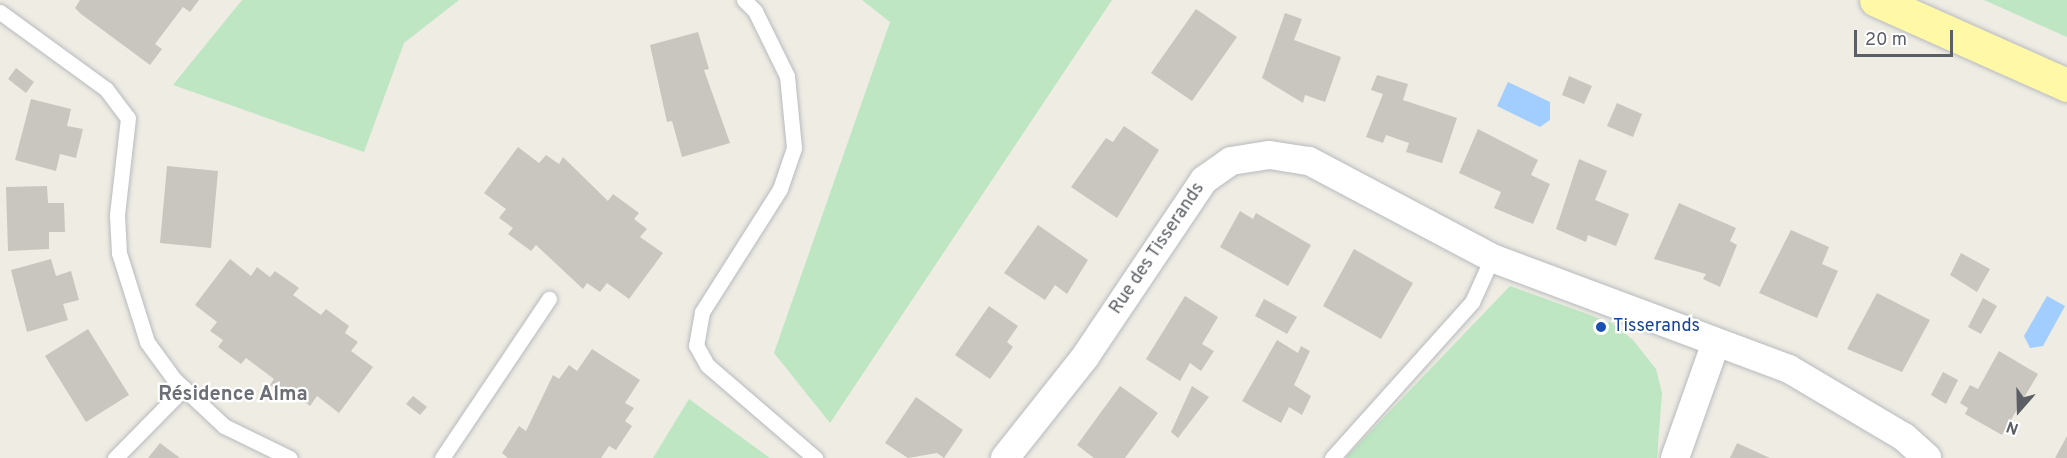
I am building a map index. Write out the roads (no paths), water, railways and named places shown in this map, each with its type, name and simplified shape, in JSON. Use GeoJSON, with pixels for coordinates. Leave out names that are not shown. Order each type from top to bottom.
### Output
{"type":"FeatureCollection","features":[{"type":"Feature","properties":{"kind":"main road"},"geometry":{"type":"LineString","coordinates":[[1876,0],[2067,85]]}},
{"type":"Feature","properties":{"kind":"street","name":"Rue des Tisserands"},"geometry":{"type":"LineString","coordinates":[[1005,458],[1085,357],[1204,180],[1231,161],[1270,155],[1309,161],[1492,258],[1715,345],[1789,369],[1904,437],[1927,458]]}},
{"type":"Feature","properties":{"kind":"street"},"geometry":{"type":"LineString","coordinates":[[1675,458],[1715,345]]}},
{"type":"Feature","properties":{"kind":"lane"},"geometry":{"type":"LineString","coordinates":[[744,0],[760,19],[787,76],[794,148],[780,189],[702,312],[696,345],[707,365],[815,458]]}},
{"type":"Feature","properties":{"kind":"lane"},"geometry":{"type":"LineString","coordinates":[[0,12],[120,101],[129,138],[117,215],[118,253],[147,342],[184,388],[224,426],[290,458]]}},
{"type":"Feature","properties":{"kind":"lane"},"geometry":{"type":"LineString","coordinates":[[1332,458],[1472,302],[1492,258]]}},
{"type":"Feature","properties":{"kind":"lane"},"geometry":{"type":"LineString","coordinates":[[442,458],[549,299]]}},
{"type":"Feature","properties":{"kind":"lane"},"geometry":{"type":"LineString","coordinates":[[115,458],[184,388]]}},
{"type":"Feature","properties":{"kind":"water"},"geometry":{"type":"Polygon","coordinates":[[[1508,82],[1550,102],[1550,120],[1540,127],[1497,106],[1508,82]]]}},
{"type":"Feature","properties":{"kind":"water"},"geometry":{"type":"Polygon","coordinates":[[[2047,296],[2065,306],[2043,346],[2030,348],[2024,336],[2047,296]]]}},
{"type":"Feature","properties":{"kind":"place","name":"Tisserands"},"geometry":{"type":"Point","coordinates":[1601,327]}},
{"type":"Feature","properties":{"kind":"district","name":"Résidence Alma"},"geometry":{"type":"Point","coordinates":[233,395]}}]}
